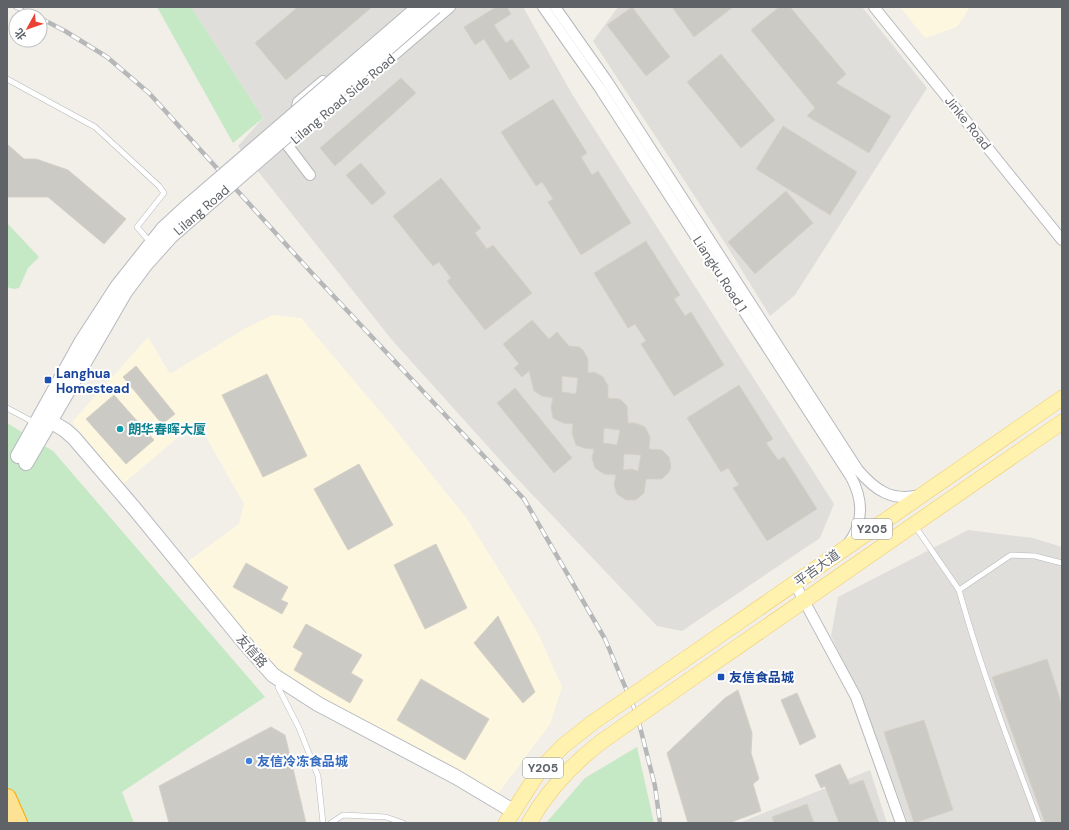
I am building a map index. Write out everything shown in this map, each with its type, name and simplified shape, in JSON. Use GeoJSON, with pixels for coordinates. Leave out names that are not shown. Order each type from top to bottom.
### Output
{"type":"FeatureCollection","features":[{"type":"Feature","properties":{"kind":"highway"},"geometry":{"type":"LineString","coordinates":[[7,798],[18,823]]}},
{"type":"Feature","properties":{"kind":"main road","name":"平吉大道"},"geometry":{"type":"LineString","coordinates":[[509,817],[540,770],[563,746],[592,723],[1062,398]]}},
{"type":"Feature","properties":{"kind":"main road","name":"平吉大道"},"geometry":{"type":"LineString","coordinates":[[529,823],[556,783],[577,761],[601,742],[1062,422]]}},
{"type":"Feature","properties":{"kind":"street","name":"Lilang Road Side Road"},"geometry":{"type":"LineString","coordinates":[[288,146],[298,102],[410,7]]}},
{"type":"Feature","properties":{"kind":"street","name":"Lilang Road"},"geometry":{"type":"LineString","coordinates":[[22,459],[125,292],[188,206],[419,7]]}},
{"type":"Feature","properties":{"kind":"street","name":"Lilang Road"},"geometry":{"type":"LineString","coordinates":[[44,424],[82,341],[117,287],[151,243],[167,233],[435,7]]}},
{"type":"Feature","properties":{"kind":"street","name":"Lilang Road Side Road"},"geometry":{"type":"LineString","coordinates":[[288,146],[450,7]]}},
{"type":"Feature","properties":{"kind":"street","name":"Liangku Road 1"},"geometry":{"type":"LineString","coordinates":[[543,7],[599,87],[852,477],[860,499],[861,513],[856,532],[844,548]]}},
{"type":"Feature","properties":{"kind":"street","name":"Liangku Road 1"},"geometry":{"type":"LineString","coordinates":[[555,7],[607,81],[858,470],[877,490],[889,495],[910,498],[921,495]]}},
{"type":"Feature","properties":{"kind":"street","name":"Jinke Road"},"geometry":{"type":"LineString","coordinates":[[874,7],[1062,240]]}},
{"type":"Feature","properties":{"kind":"street"},"geometry":{"type":"LineString","coordinates":[[288,146],[310,174]]}},
{"type":"Feature","properties":{"kind":"street","name":"友信路"},"geometry":{"type":"LineString","coordinates":[[44,424],[70,444],[239,648],[269,681],[314,710],[452,784],[509,817]]}},
{"type":"Feature","properties":{"kind":"street","name":"友信路"},"geometry":{"type":"LineString","coordinates":[[44,424],[65,430],[78,443],[243,641],[273,674],[318,704],[456,777],[509,817]]}},
{"type":"Feature","properties":{"kind":"street"},"geometry":{"type":"LineString","coordinates":[[795,584],[856,698],[901,823]]}},
{"type":"Feature","properties":{"kind":"lane"},"geometry":{"type":"LineString","coordinates":[[7,79],[95,127],[159,186],[164,193],[137,227],[151,243]]}},
{"type":"Feature","properties":{"kind":"lane"},"geometry":{"type":"LineString","coordinates":[[7,408],[44,424]]}},
{"type":"Feature","properties":{"kind":"lane"},"geometry":{"type":"LineString","coordinates":[[914,524],[959,590],[967,620],[1008,742],[1039,823]]}},
{"type":"Feature","properties":{"kind":"lane"},"geometry":{"type":"LineString","coordinates":[[959,590],[1011,555],[1035,556],[1062,563]]}},
{"type":"Feature","properties":{"kind":"lane"},"geometry":{"type":"LineString","coordinates":[[278,687],[299,728],[318,776],[323,823]]}},
{"type":"Feature","properties":{"kind":"lane"},"geometry":{"type":"LineString","coordinates":[[331,823],[343,815],[386,817],[403,823]]}},
{"type":"Feature","properties":{"kind":"shaded area"},"geometry":{"type":"Polygon","coordinates":[[[191,7],[523,7],[572,94],[834,504],[820,538],[682,631],[657,626],[510,471],[392,340],[238,146],[263,118],[191,7]]]}},
{"type":"Feature","properties":{"kind":"shaded area"},"geometry":{"type":"Polygon","coordinates":[[[618,7],[862,7],[927,88],[795,295],[770,316],[720,235],[593,41],[618,7]]]}},
{"type":"Feature","properties":{"kind":"shaded area"},"geometry":{"type":"Polygon","coordinates":[[[900,7],[970,7],[957,27],[925,38],[900,7]]]}},
{"type":"Feature","properties":{"kind":"shaded area"},"geometry":{"type":"Polygon","coordinates":[[[273,315],[301,318],[394,428],[468,520],[538,633],[562,687],[550,724],[498,794],[272,674],[183,565],[239,524],[244,504],[197,421],[123,484],[72,422],[148,337],[170,374],[246,328],[273,315]]]}},
{"type":"Feature","properties":{"kind":"shaded area"},"geometry":{"type":"Polygon","coordinates":[[[968,530],[1033,538],[1062,547],[1062,823],[908,823],[870,720],[831,636],[838,597],[968,530]]]}},
{"type":"Feature","properties":{"kind":"shaded area"},"geometry":{"type":"Polygon","coordinates":[[[870,770],[887,823],[739,823],[870,770]]]}},
{"type":"Feature","properties":{"kind":"green space"},"geometry":{"type":"Polygon","coordinates":[[[157,7],[191,7],[263,118],[233,143],[157,7]]]}},
{"type":"Feature","properties":{"kind":"green space"},"geometry":{"type":"Polygon","coordinates":[[[8,224],[39,257],[28,268],[19,288],[14,289],[7,287],[8,224]]]}},
{"type":"Feature","properties":{"kind":"green space"},"geometry":{"type":"Polygon","coordinates":[[[7,423],[53,451],[265,697],[122,792],[134,823],[7,823],[7,423]]]}},
{"type":"Feature","properties":{"kind":"green space"},"geometry":{"type":"Polygon","coordinates":[[[637,747],[654,823],[546,823],[585,778],[637,747]]]}},
{"type":"Feature","properties":{"kind":"building"},"geometry":{"type":"Polygon","coordinates":[[[298,7],[372,7],[286,80],[255,43],[298,7]]]}},
{"type":"Feature","properties":{"kind":"building"},"geometry":{"type":"Polygon","coordinates":[[[496,7],[507,7],[511,14],[494,25],[506,43],[512,39],[530,67],[510,80],[484,39],[475,45],[464,27],[496,7]]]}},
{"type":"Feature","properties":{"kind":"building"},"geometry":{"type":"Polygon","coordinates":[[[632,7],[670,57],[646,76],[607,25],[632,7]]]}},
{"type":"Feature","properties":{"kind":"building"},"geometry":{"type":"Polygon","coordinates":[[[672,7],[733,7],[694,37],[672,7]]]}},
{"type":"Feature","properties":{"kind":"building"},"geometry":{"type":"Polygon","coordinates":[[[779,7],[790,7],[846,74],[836,83],[891,116],[869,153],[807,116],[815,108],[751,30],[779,7]]]}},
{"type":"Feature","properties":{"kind":"building"},"geometry":{"type":"Polygon","coordinates":[[[721,54],[775,120],[741,148],[687,82],[721,54]]]}},
{"type":"Feature","properties":{"kind":"building"},"geometry":{"type":"Polygon","coordinates":[[[401,78],[416,93],[335,166],[320,148],[401,78]]]}},
{"type":"Feature","properties":{"kind":"building"},"geometry":{"type":"Polygon","coordinates":[[[553,99],[587,153],[581,157],[592,175],[598,171],[631,223],[581,255],[548,202],[553,199],[542,182],[536,186],[501,132],[553,99]]]}},
{"type":"Feature","properties":{"kind":"building"},"geometry":{"type":"Polygon","coordinates":[[[783,126],[857,172],[830,215],[756,169],[783,126]]]}},
{"type":"Feature","properties":{"kind":"building"},"geometry":{"type":"Polygon","coordinates":[[[7,144],[24,159],[36,159],[68,170],[126,219],[104,244],[48,197],[7,197],[7,144]]]}},
{"type":"Feature","properties":{"kind":"building"},"geometry":{"type":"Polygon","coordinates":[[[361,163],[386,193],[372,205],[346,175],[361,163]]]}},
{"type":"Feature","properties":{"kind":"building"},"geometry":{"type":"Polygon","coordinates":[[[441,178],[481,228],[475,233],[487,249],[493,245],[532,293],[485,330],[447,281],[451,278],[439,262],[433,266],[393,216],[441,178]]]}},
{"type":"Feature","properties":{"kind":"building"},"geometry":{"type":"Polygon","coordinates":[[[786,191],[813,223],[755,274],[728,242],[786,191]]]}},
{"type":"Feature","properties":{"kind":"building"},"geometry":{"type":"Polygon","coordinates":[[[646,241],[680,295],[674,299],[685,316],[691,312],[724,365],[674,396],[641,344],[646,341],[635,324],[628,328],[594,273],[646,241]]]}},
{"type":"Feature","properties":{"kind":"building"},"geometry":{"type":"Polygon","coordinates":[[[532,320],[549,339],[557,332],[569,346],[579,347],[583,350],[588,359],[588,373],[594,372],[603,377],[608,386],[608,398],[620,399],[627,406],[628,423],[635,423],[645,427],[650,437],[649,449],[662,450],[669,457],[671,467],[669,472],[662,479],[646,479],[644,493],[636,500],[626,500],[617,494],[614,485],[616,475],[604,474],[595,468],[592,458],[594,449],[576,445],[572,433],[573,424],[563,423],[553,418],[551,407],[553,398],[542,396],[534,391],[529,371],[522,377],[514,368],[519,364],[503,344],[532,320]],[[562,376],[562,392],[576,394],[578,378],[562,376]],[[604,428],[603,443],[617,445],[620,430],[604,428]],[[624,454],[623,470],[631,469],[638,471],[641,455],[624,454]]]}},
{"type":"Feature","properties":{"kind":"building","name":"朗华春晖大厦"},"geometry":{"type":"Polygon","coordinates":[[[136,366],[175,414],[162,424],[123,377],[136,366]]]}},
{"type":"Feature","properties":{"kind":"building"},"geometry":{"type":"Polygon","coordinates":[[[267,374],[307,456],[263,477],[222,395],[267,374]]]}},
{"type":"Feature","properties":{"kind":"building"},"geometry":{"type":"Polygon","coordinates":[[[739,385],[773,439],[766,443],[778,460],[784,457],[817,509],[767,541],[733,488],[739,485],[728,468],[721,472],[687,418],[739,385]]]}},
{"type":"Feature","properties":{"kind":"building"},"geometry":{"type":"Polygon","coordinates":[[[515,388],[572,458],[554,473],[497,403],[515,388]]]}},
{"type":"Feature","properties":{"kind":"building","name":"朗华春晖大厦"},"geometry":{"type":"Polygon","coordinates":[[[114,395],[154,440],[126,464],[86,419],[114,395]]]}},
{"type":"Feature","properties":{"kind":"building"},"geometry":{"type":"Polygon","coordinates":[[[359,464],[393,525],[348,550],[314,489],[359,464]]]}},
{"type":"Feature","properties":{"kind":"building"},"geometry":{"type":"Polygon","coordinates":[[[436,544],[467,608],[425,629],[394,565],[436,544]]]}},
{"type":"Feature","properties":{"kind":"building"},"geometry":{"type":"Polygon","coordinates":[[[246,563],[288,587],[281,600],[288,603],[282,614],[233,587],[246,563]]]}},
{"type":"Feature","properties":{"kind":"building"},"geometry":{"type":"Polygon","coordinates":[[[498,616],[535,692],[523,703],[474,643],[498,616]]]}},
{"type":"Feature","properties":{"kind":"building"},"geometry":{"type":"Polygon","coordinates":[[[306,624],[362,655],[351,673],[363,680],[350,703],[294,670],[303,653],[293,647],[306,624]]]}},
{"type":"Feature","properties":{"kind":"building"},"geometry":{"type":"Polygon","coordinates":[[[1047,659],[1062,705],[1062,823],[1045,823],[992,677],[1047,659]]]}},
{"type":"Feature","properties":{"kind":"building"},"geometry":{"type":"Polygon","coordinates":[[[421,679],[489,719],[465,760],[397,720],[421,679]]]}},
{"type":"Feature","properties":{"kind":"building"},"geometry":{"type":"Polygon","coordinates":[[[738,690],[752,733],[751,753],[759,779],[753,784],[761,811],[729,823],[688,823],[667,753],[725,698],[738,690]]]}},
{"type":"Feature","properties":{"kind":"building"},"geometry":{"type":"Polygon","coordinates":[[[797,693],[816,737],[800,745],[781,700],[797,693]]]}},
{"type":"Feature","properties":{"kind":"building"},"geometry":{"type":"Polygon","coordinates":[[[924,720],[953,810],[914,823],[884,732],[924,720]]]}},
{"type":"Feature","properties":{"kind":"building","name":"友信冷冻食品城"},"geometry":{"type":"Polygon","coordinates":[[[271,727],[285,735],[306,823],[169,823],[159,786],[271,727]]]}},
{"type":"Feature","properties":{"kind":"building"},"geometry":{"type":"Polygon","coordinates":[[[840,764],[850,785],[863,780],[879,823],[839,823],[825,786],[821,788],[815,775],[840,764]]]}},
{"type":"Feature","properties":{"kind":"building"},"geometry":{"type":"Polygon","coordinates":[[[807,804],[814,823],[774,823],[772,817],[807,804]]]}},
{"type":"Feature","properties":{"kind":"railway"},"geometry":{"type":"LineString","coordinates":[[48,22],[107,57],[149,93],[310,271],[524,499],[605,639],[637,715],[655,786],[660,823]]}},
{"type":"Feature","properties":{"kind":"place","name":"Langhua Homestead"},"geometry":{"type":"Point","coordinates":[48,380]}},
{"type":"Feature","properties":{"kind":"place","name":"朗华春晖大厦"},"geometry":{"type":"Point","coordinates":[120,429]}},
{"type":"Feature","properties":{"kind":"place","name":"友信食品城"},"geometry":{"type":"Point","coordinates":[721,677]}},
{"type":"Feature","properties":{"kind":"place","name":"友信冷冻食品城"},"geometry":{"type":"Point","coordinates":[249,761]}}]}
